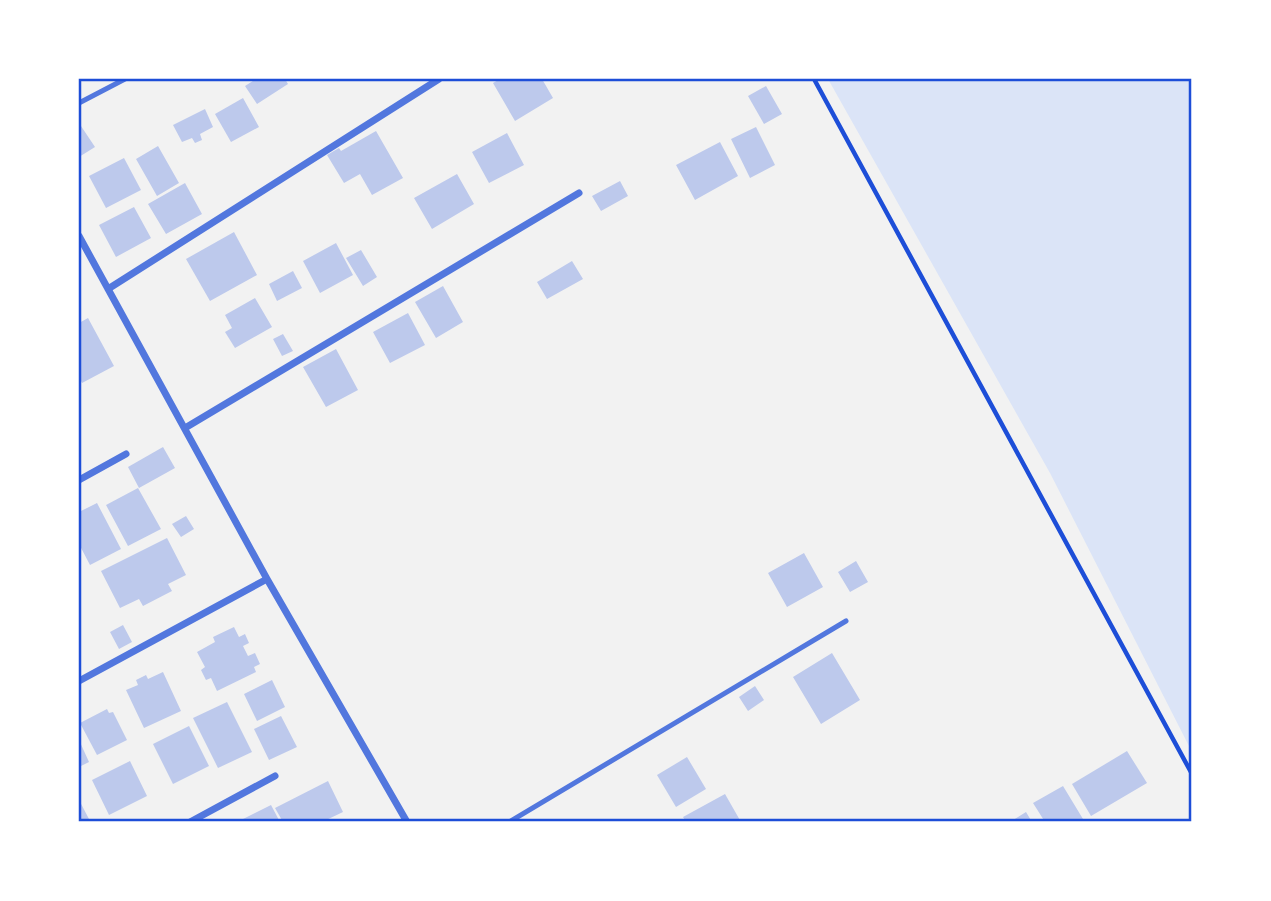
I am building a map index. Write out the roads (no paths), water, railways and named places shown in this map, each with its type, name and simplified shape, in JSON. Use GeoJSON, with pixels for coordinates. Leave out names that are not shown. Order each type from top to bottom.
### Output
{"type":"FeatureCollection","features":[{"type":"Feature","properties":{"kind":"street"},"geometry":{"type":"LineString","coordinates":[[108,289],[439,79]]}},
{"type":"Feature","properties":{"kind":"street"},"geometry":{"type":"LineString","coordinates":[[185,428],[579,193]]}},
{"type":"Feature","properties":{"kind":"street"},"geometry":{"type":"LineString","coordinates":[[79,236],[267,579],[407,822]]}},
{"type":"Feature","properties":{"kind":"street"},"geometry":{"type":"LineString","coordinates":[[79,480],[126,454]]}},
{"type":"Feature","properties":{"kind":"street"},"geometry":{"type":"LineString","coordinates":[[79,681],[267,579]]}},
{"type":"Feature","properties":{"kind":"street"},"geometry":{"type":"LineString","coordinates":[[190,822],[275,776]]}},
{"type":"Feature","properties":{"kind":"lane"},"geometry":{"type":"LineString","coordinates":[[79,103],[125,79]]}},
{"type":"Feature","properties":{"kind":"lane"},"geometry":{"type":"LineString","coordinates":[[509,822],[846,621]]}}]}
